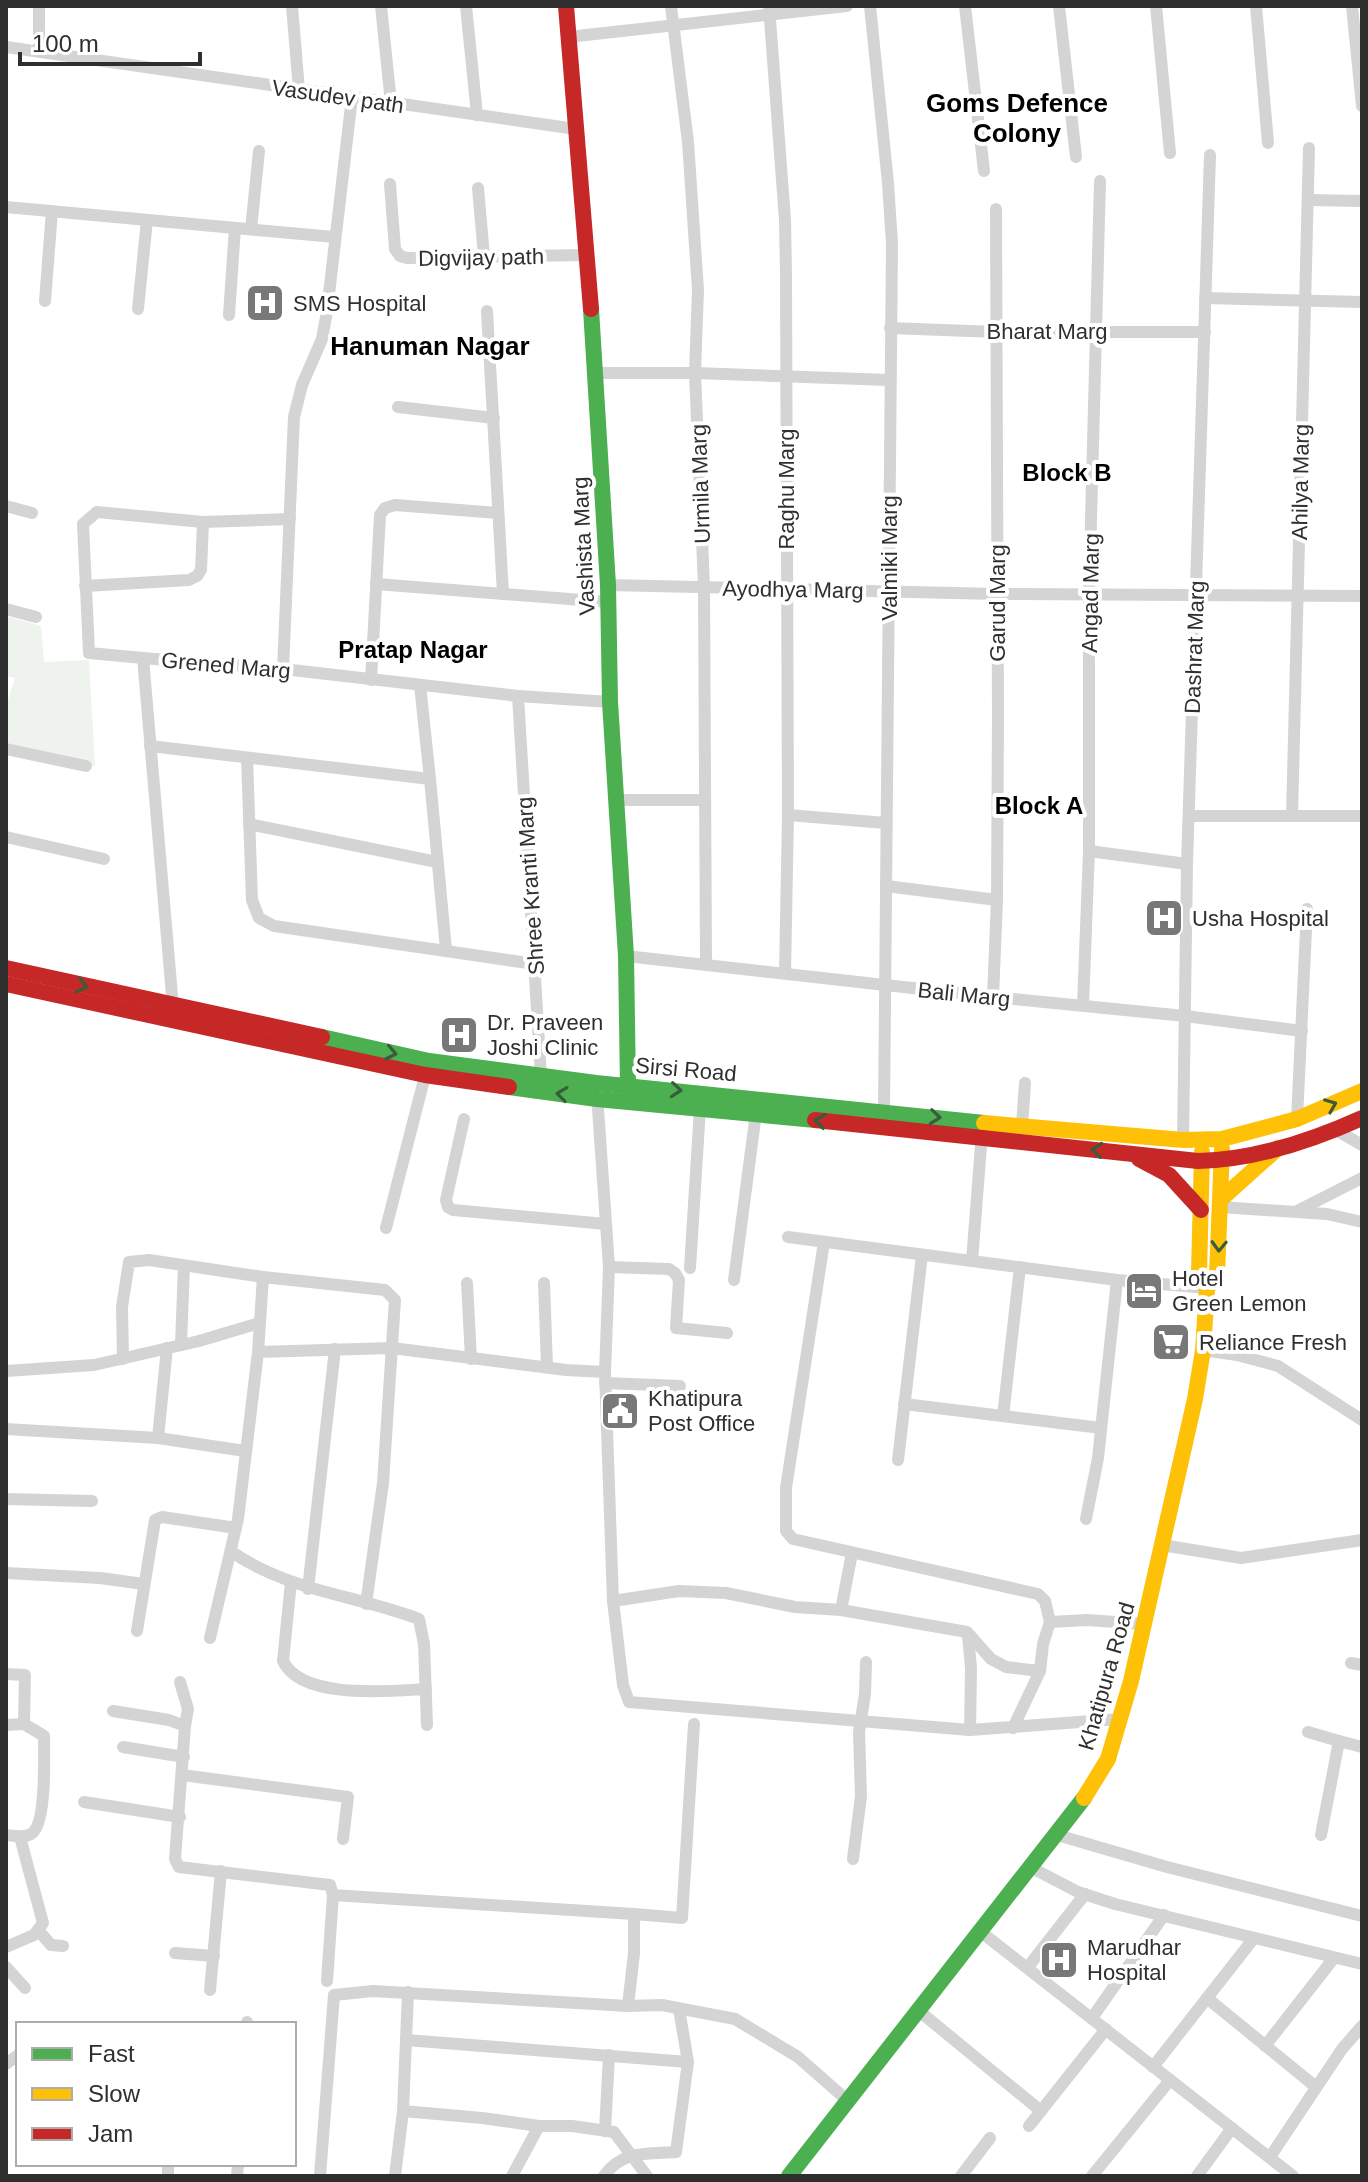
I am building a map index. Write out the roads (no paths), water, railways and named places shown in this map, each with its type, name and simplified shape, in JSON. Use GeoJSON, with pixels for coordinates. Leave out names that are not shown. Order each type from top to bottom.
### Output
{"type":"FeatureCollection","features":[{"type":"Feature","properties":{"kind":"street"},"geometry":{"type":"LineString","coordinates":[[39,6],[39,52]]}},
{"type":"Feature","properties":{"kind":"street"},"geometry":{"type":"LineString","coordinates":[[292,6],[299,90]]}},
{"type":"Feature","properties":{"kind":"street"},"geometry":{"type":"LineString","coordinates":[[381,6],[391,103]]}},
{"type":"Feature","properties":{"kind":"street"},"geometry":{"type":"LineString","coordinates":[[466,6],[477,115]]}},
{"type":"Feature","properties":{"kind":"street","name":"Vashista Marg"},"geometry":{"type":"LineString","coordinates":[[566,6],[596,373],[608,594],[610,702],[626,956],[628,1086]]}},
{"type":"Feature","properties":{"kind":"street","name":"Urmila Marg"},"geometry":{"type":"LineString","coordinates":[[671,6],[695,217],[698,290],[695,373],[704,586],[706,964]]}},
{"type":"Feature","properties":{"kind":"street"},"geometry":{"type":"LineString","coordinates":[[568,37],[770,10],[847,6]]}},
{"type":"Feature","properties":{"kind":"street","name":"Valmiki Marg"},"geometry":{"type":"LineString","coordinates":[[870,6],[892,244],[884,1112]]}},
{"type":"Feature","properties":{"kind":"street"},"geometry":{"type":"LineString","coordinates":[[965,6],[984,171]]}},
{"type":"Feature","properties":{"kind":"street"},"geometry":{"type":"LineString","coordinates":[[1059,6],[1076,157]]}},
{"type":"Feature","properties":{"kind":"street"},"geometry":{"type":"LineString","coordinates":[[1156,6],[1170,153]]}},
{"type":"Feature","properties":{"kind":"street"},"geometry":{"type":"LineString","coordinates":[[1256,6],[1268,143]]}},
{"type":"Feature","properties":{"kind":"street"},"geometry":{"type":"LineString","coordinates":[[1352,6],[1362,106]]}},
{"type":"Feature","properties":{"kind":"street","name":"Raghu Marg"},"geometry":{"type":"LineString","coordinates":[[770,10],[785,220],[788,815],[785,973]]}},
{"type":"Feature","properties":{"kind":"street","name":"Vasudev path"},"geometry":{"type":"LineString","coordinates":[[6,47],[576,129]]}},
{"type":"Feature","properties":{"kind":"street"},"geometry":{"type":"LineString","coordinates":[[283,669],[294,417],[302,385],[322,339],[352,97]]}},
{"type":"Feature","properties":{"kind":"street","name":"Ahilya Marg"},"geometry":{"type":"LineString","coordinates":[[1292,816],[1309,148]]}},
{"type":"Feature","properties":{"kind":"street"},"geometry":{"type":"LineString","coordinates":[[251,229],[259,151]]}},
{"type":"Feature","properties":{"kind":"street","name":"Dashrat Marg"},"geometry":{"type":"LineString","coordinates":[[1183,1140],[1187,864],[1210,155]]}},
{"type":"Feature","properties":{"kind":"street","name":"Angad Marg"},"geometry":{"type":"LineString","coordinates":[[1083,1005],[1089,851],[1089,595],[1100,181]]}},
{"type":"Feature","properties":{"kind":"street","name":"Digvijay path"},"geometry":{"type":"LineString","coordinates":[[390,184],[395,249],[400,256],[588,255]]}},
{"type":"Feature","properties":{"kind":"street"},"geometry":{"type":"LineString","coordinates":[[478,188],[484,256]]}},
{"type":"Feature","properties":{"kind":"street"},"geometry":{"type":"LineString","coordinates":[[1308,200],[1362,201]]}},
{"type":"Feature","properties":{"kind":"street"},"geometry":{"type":"LineString","coordinates":[[6,207],[334,237]]}},
{"type":"Feature","properties":{"kind":"street","name":"Garud Marg"},"geometry":{"type":"LineString","coordinates":[[993,997],[997,900],[996,209]]}},
{"type":"Feature","properties":{"kind":"street"},"geometry":{"type":"LineString","coordinates":[[45,301],[52,211]]}},
{"type":"Feature","properties":{"kind":"street"},"geometry":{"type":"LineString","coordinates":[[138,309],[147,220]]}},
{"type":"Feature","properties":{"kind":"street"},"geometry":{"type":"LineString","coordinates":[[229,315],[235,228]]}},
{"type":"Feature","properties":{"kind":"street"},"geometry":{"type":"LineString","coordinates":[[1205,298],[1362,302]]}},
{"type":"Feature","properties":{"kind":"street"},"geometry":{"type":"LineString","coordinates":[[487,311],[503,594]]}},
{"type":"Feature","properties":{"kind":"street","name":"Bharat Marg"},"geometry":{"type":"LineString","coordinates":[[890,328],[997,332],[1205,332]]}},
{"type":"Feature","properties":{"kind":"street"},"geometry":{"type":"LineString","coordinates":[[596,373],[889,380]]}},
{"type":"Feature","properties":{"kind":"street"},"geometry":{"type":"LineString","coordinates":[[398,407],[494,418]]}},
{"type":"Feature","properties":{"kind":"street"},"geometry":{"type":"LineString","coordinates":[[371,680],[380,515],[385,508],[395,505],[498,513]]}},
{"type":"Feature","properties":{"kind":"street"},"geometry":{"type":"LineString","coordinates":[[6,506],[32,513]]}},
{"type":"Feature","properties":{"kind":"street"},"geometry":{"type":"LineString","coordinates":[[143,658],[89,653],[83,524],[97,512],[203,522],[290,519]]}},
{"type":"Feature","properties":{"kind":"street"},"geometry":{"type":"LineString","coordinates":[[85,586],[189,580],[197,576],[201,570],[203,522]]}},
{"type":"Feature","properties":{"kind":"street","name":"Ayodhya Marg"},"geometry":{"type":"LineString","coordinates":[[376,584],[503,594],[608,594],[704,586],[997,594],[1362,596]]}},
{"type":"Feature","properties":{"kind":"street"},"geometry":{"type":"LineString","coordinates":[[6,609],[36,617]]}},
{"type":"Feature","properties":{"kind":"street","name":"Grened Marg"},"geometry":{"type":"LineString","coordinates":[[173,1007],[143,658],[283,669],[518,696],[610,702]]}},
{"type":"Feature","properties":{"kind":"street"},"geometry":{"type":"LineString","coordinates":[[420,685],[446,950]]}},
{"type":"Feature","properties":{"kind":"street","name":"Shree Kranti Marg"},"geometry":{"type":"LineString","coordinates":[[518,696],[541,1076]]}},
{"type":"Feature","properties":{"kind":"street"},"geometry":{"type":"LineString","coordinates":[[150,746],[430,779]]}},
{"type":"Feature","properties":{"kind":"street"},"geometry":{"type":"LineString","coordinates":[[6,749],[86,766]]}},
{"type":"Feature","properties":{"kind":"street"},"geometry":{"type":"LineString","coordinates":[[247,758],[252,900],[259,918],[274,926],[535,964]]}},
{"type":"Feature","properties":{"kind":"street"},"geometry":{"type":"LineString","coordinates":[[616,800],[703,800]]}},
{"type":"Feature","properties":{"kind":"street"},"geometry":{"type":"LineString","coordinates":[[788,815],[886,823]]}},
{"type":"Feature","properties":{"kind":"street"},"geometry":{"type":"LineString","coordinates":[[1189,816],[1362,816]]}},
{"type":"Feature","properties":{"kind":"street"},"geometry":{"type":"LineString","coordinates":[[249,824],[437,862]]}},
{"type":"Feature","properties":{"kind":"street"},"geometry":{"type":"LineString","coordinates":[[6,837],[104,859]]}},
{"type":"Feature","properties":{"kind":"street"},"geometry":{"type":"LineString","coordinates":[[1089,851],[1187,864]]}},
{"type":"Feature","properties":{"kind":"street"},"geometry":{"type":"LineString","coordinates":[[886,886],[997,900]]}},
{"type":"Feature","properties":{"kind":"street"},"geometry":{"type":"LineString","coordinates":[[1297,1119],[1307,909]]}},
{"type":"Feature","properties":{"kind":"street","name":"Bali Marg"},"geometry":{"type":"LineString","coordinates":[[626,956],[1302,1031]]}},
{"type":"Feature","properties":{"kind":"street","name":"Sirsi Road"},"geometry":{"type":"LineString","coordinates":[[6,968],[427,1068],[541,1076],[597,1091],[628,1086],[884,1112],[982,1131],[1202,1162],[1279,1147],[1336,1130],[1362,1118]]}},
{"type":"Feature","properties":{"kind":"street","name":"Sirsi Road"},"geometry":{"type":"LineString","coordinates":[[6,984],[427,1068],[700,1108],[982,1131],[1022,1126],[1183,1140],[1222,1139],[1297,1119],[1362,1091]]}},
{"type":"Feature","properties":{"kind":"street"},"geometry":{"type":"LineString","coordinates":[[1024,1000],[1024,1014]]}},
{"type":"Feature","properties":{"kind":"street"},"geometry":{"type":"LineString","coordinates":[[386,1228],[427,1068]]}},
{"type":"Feature","properties":{"kind":"street"},"geometry":{"type":"LineString","coordinates":[[1022,1126],[1025,1083]]}},
{"type":"Feature","properties":{"kind":"street"},"geometry":{"type":"LineString","coordinates":[[597,1091],[609,1267],[605,1378],[613,1601],[623,1685],[629,1702],[970,1730],[1120,1719]]}},
{"type":"Feature","properties":{"kind":"street"},"geometry":{"type":"LineString","coordinates":[[690,1268],[700,1108]]}},
{"type":"Feature","properties":{"kind":"street"},"geometry":{"type":"LineString","coordinates":[[734,1280],[756,1113]]}},
{"type":"Feature","properties":{"kind":"street"},"geometry":{"type":"LineString","coordinates":[[464,1119],[446,1200],[448,1207],[453,1210],[606,1224]]}},
{"type":"Feature","properties":{"kind":"street"},"geometry":{"type":"LineString","coordinates":[[1336,1130],[1362,1145]]}},
{"type":"Feature","properties":{"kind":"street"},"geometry":{"type":"LineString","coordinates":[[972,1261],[982,1131]]}},
{"type":"Feature","properties":{"kind":"street","name":"Khatipura Road"},"geometry":{"type":"LineString","coordinates":[[789,2176],[1081,1804],[1108,1759],[1145,1624],[1195,1399],[1203,1350],[1207,1288],[1217,1275],[1222,1139]]}},
{"type":"Feature","properties":{"kind":"street"},"geometry":{"type":"LineString","coordinates":[[1202,1140],[1199,1274],[1207,1288]]}},
{"type":"Feature","properties":{"kind":"street"},"geometry":{"type":"LineString","coordinates":[[1220,1203],[1279,1147]]}},
{"type":"Feature","properties":{"kind":"street"},"geometry":{"type":"LineString","coordinates":[[1128,1152],[1169,1175],[1201,1210]]}},
{"type":"Feature","properties":{"kind":"street"},"geometry":{"type":"LineString","coordinates":[[1295,1213],[1362,1178]]}},
{"type":"Feature","properties":{"kind":"street"},"geometry":{"type":"LineString","coordinates":[[1220,1203],[1327,1214],[1362,1222]]}},
{"type":"Feature","properties":{"kind":"street"},"geometry":{"type":"LineString","coordinates":[[788,1237],[1117,1280],[1207,1288]]}},
{"type":"Feature","properties":{"kind":"street"},"geometry":{"type":"LineString","coordinates":[[824,1242],[786,1488],[786,1531],[793,1539],[1038,1594],[1045,1601],[1050,1622],[1043,1644],[1040,1671],[1013,1728]]}},
{"type":"Feature","properties":{"kind":"street"},"geometry":{"type":"LineString","coordinates":[[898,1460],[922,1255]]}},
{"type":"Feature","properties":{"kind":"street"},"geometry":{"type":"LineString","coordinates":[[123,1359],[122,1307],[129,1262],[149,1260],[263,1277],[385,1290],[395,1300],[383,1483],[366,1604]]}},
{"type":"Feature","properties":{"kind":"street"},"geometry":{"type":"LineString","coordinates":[[181,1345],[184,1266]]}},
{"type":"Feature","properties":{"kind":"street"},"geometry":{"type":"LineString","coordinates":[[609,1267],[669,1269],[679,1280],[676,1328],[727,1333]]}},
{"type":"Feature","properties":{"kind":"street"},"geometry":{"type":"LineString","coordinates":[[1003,1416],[1020,1267]]}},
{"type":"Feature","properties":{"kind":"street"},"geometry":{"type":"LineString","coordinates":[[210,1638],[236,1528],[258,1352],[263,1277]]}},
{"type":"Feature","properties":{"kind":"street"},"geometry":{"type":"LineString","coordinates":[[1086,1519],[1101,1428],[1117,1280]]}},
{"type":"Feature","properties":{"kind":"street"},"geometry":{"type":"LineString","coordinates":[[467,1283],[471,1359]]}},
{"type":"Feature","properties":{"kind":"street"},"geometry":{"type":"LineString","coordinates":[[544,1283],[547,1367]]}},
{"type":"Feature","properties":{"kind":"street"},"geometry":{"type":"LineString","coordinates":[[6,1371],[94,1365],[259,1323]]}},
{"type":"Feature","properties":{"kind":"street"},"geometry":{"type":"LineString","coordinates":[[158,1438],[167,1348]]}},
{"type":"Feature","properties":{"kind":"street"},"geometry":{"type":"LineString","coordinates":[[258,1352],[392,1348],[680,1386]]}},
{"type":"Feature","properties":{"kind":"street"},"geometry":{"type":"LineString","coordinates":[[308,1589],[335,1349]]}},
{"type":"Feature","properties":{"kind":"street"},"geometry":{"type":"LineString","coordinates":[[1203,1350],[1278,1366],[1362,1420]]}},
{"type":"Feature","properties":{"kind":"street"},"geometry":{"type":"LineString","coordinates":[[904,1404],[1101,1428]]}},
{"type":"Feature","properties":{"kind":"street"},"geometry":{"type":"LineString","coordinates":[[6,1429],[158,1438],[245,1451]]}},
{"type":"Feature","properties":{"kind":"street"},"geometry":{"type":"LineString","coordinates":[[6,1499],[92,1501]]}},
{"type":"Feature","properties":{"kind":"street"},"geometry":{"type":"LineString","coordinates":[[137,1631],[155,1520],[162,1517],[236,1528]]}},
{"type":"Feature","properties":{"kind":"street"},"geometry":{"type":"LineString","coordinates":[[1162,1545],[1241,1558],[1362,1540]]}},
{"type":"Feature","properties":{"kind":"street"},"geometry":{"type":"LineString","coordinates":[[232,1552],[249,1563],[308,1589],[419,1619],[424,1644],[427,1725]]}},
{"type":"Feature","properties":{"kind":"street"},"geometry":{"type":"LineString","coordinates":[[841,1610],[852,1553]]}},
{"type":"Feature","properties":{"kind":"street"},"geometry":{"type":"LineString","coordinates":[[6,1573],[100,1578],[144,1584]]}},
{"type":"Feature","properties":{"kind":"street"},"geometry":{"type":"LineString","coordinates":[[291,1582],[283,1661],[295,1677],[345,1690],[385,1692],[426,1689]]}},
{"type":"Feature","properties":{"kind":"street"},"geometry":{"type":"LineString","coordinates":[[613,1601],[679,1591],[726,1593],[795,1607],[841,1610],[967,1632],[991,1659],[1006,1667],[1040,1671]]}},
{"type":"Feature","properties":{"kind":"street"},"geometry":{"type":"LineString","coordinates":[[1050,1622],[1087,1620],[1145,1624]]}},
{"type":"Feature","properties":{"kind":"street"},"geometry":{"type":"LineString","coordinates":[[967,1632],[971,1668],[970,1730]]}},
{"type":"Feature","properties":{"kind":"street"},"geometry":{"type":"LineString","coordinates":[[853,1859],[861,1796],[861,1721],[866,1662]]}},
{"type":"Feature","properties":{"kind":"street"},"geometry":{"type":"LineString","coordinates":[[6,1674],[25,1675],[24,1724]]}},
{"type":"Feature","properties":{"kind":"street"},"geometry":{"type":"LineString","coordinates":[[180,1682],[188,1709],[175,1859],[179,1867],[330,1885],[333,1895],[327,1981]]}},
{"type":"Feature","properties":{"kind":"street"},"geometry":{"type":"LineString","coordinates":[[113,1711],[169,1720],[185,1726]]}},
{"type":"Feature","properties":{"kind":"street"},"geometry":{"type":"LineString","coordinates":[[6,1725],[24,1724],[44,1736],[39,1825],[31,1834],[20,1837],[6,1835]]}},
{"type":"Feature","properties":{"kind":"street"},"geometry":{"type":"LineString","coordinates":[[333,1895],[682,1918],[694,1724]]}},
{"type":"Feature","properties":{"kind":"street"},"geometry":{"type":"LineString","coordinates":[[1308,1732],[1362,1747]]}},
{"type":"Feature","properties":{"kind":"street"},"geometry":{"type":"LineString","coordinates":[[1321,1835],[1339,1741]]}},
{"type":"Feature","properties":{"kind":"street"},"geometry":{"type":"LineString","coordinates":[[123,1747],[184,1757]]}},
{"type":"Feature","properties":{"kind":"street"},"geometry":{"type":"LineString","coordinates":[[182,1775],[348,1797],[343,1839]]}},
{"type":"Feature","properties":{"kind":"street"},"geometry":{"type":"LineString","coordinates":[[84,1802],[180,1817]]}},
{"type":"Feature","properties":{"kind":"street"},"geometry":{"type":"LineString","coordinates":[[1057,1835],[1167,1867],[1362,1916]]}},
{"type":"Feature","properties":{"kind":"street"},"geometry":{"type":"LineString","coordinates":[[6,1947],[34,1935],[43,1923],[20,1837]]}},
{"type":"Feature","properties":{"kind":"street"},"geometry":{"type":"LineString","coordinates":[[1032,1868],[1085,1894],[1334,1958],[1361,1962]]}},
{"type":"Feature","properties":{"kind":"street"},"geometry":{"type":"LineString","coordinates":[[210,1990],[221,1871]]}},
{"type":"Feature","properties":{"kind":"street"},"geometry":{"type":"LineString","coordinates":[[1028,1967],[1085,1894]]}},
{"type":"Feature","properties":{"kind":"street"},"geometry":{"type":"LineString","coordinates":[[628,2006],[634,1953],[634,1914]]}},
{"type":"Feature","properties":{"kind":"street"},"geometry":{"type":"LineString","coordinates":[[1092,2018],[1164,1915]]}},
{"type":"Feature","properties":{"kind":"street"},"geometry":{"type":"LineString","coordinates":[[38,1930],[51,1945],[63,1946]]}},
{"type":"Feature","properties":{"kind":"street"},"geometry":{"type":"LineString","coordinates":[[981,1932],[1293,2176]]}},
{"type":"Feature","properties":{"kind":"street"},"geometry":{"type":"LineString","coordinates":[[1153,2067],[1254,1938]]}},
{"type":"Feature","properties":{"kind":"street"},"geometry":{"type":"LineString","coordinates":[[175,1953],[214,1956]]}},
{"type":"Feature","properties":{"kind":"street"},"geometry":{"type":"LineString","coordinates":[[1265,2046],[1334,1958]]}},
{"type":"Feature","properties":{"kind":"street"},"geometry":{"type":"LineString","coordinates":[[6,1967],[25,1988]]}},
{"type":"Feature","properties":{"kind":"street"},"geometry":{"type":"LineString","coordinates":[[320,2176],[334,1995],[373,1991],[408,1992],[628,2006],[662,2005],[735,2019],[813,2068],[848,2101]]}},
{"type":"Feature","properties":{"kind":"street"},"geometry":{"type":"LineString","coordinates":[[395,2176],[403,2111],[408,1992]]}},
{"type":"Feature","properties":{"kind":"street"},"geometry":{"type":"LineString","coordinates":[[1207,1998],[1316,2087]]}},
{"type":"Feature","properties":{"kind":"street"},"geometry":{"type":"LineString","coordinates":[[604,2176],[614,2162],[630,2156],[676,2152],[688,2062],[679,2009]]}},
{"type":"Feature","properties":{"kind":"street"},"geometry":{"type":"LineString","coordinates":[[919,2011],[1041,2111]]}},
{"type":"Feature","properties":{"kind":"street"},"geometry":{"type":"LineString","coordinates":[[1270,2157],[1342,2049],[1362,2026]]}},
{"type":"Feature","properties":{"kind":"street"},"geometry":{"type":"LineString","coordinates":[[1029,2126],[1106,2029]]}},
{"type":"Feature","properties":{"kind":"street"},"geometry":{"type":"LineString","coordinates":[[406,2040],[688,2062]]}},
{"type":"Feature","properties":{"kind":"street"},"geometry":{"type":"LineString","coordinates":[[605,2131],[609,2055]]}},
{"type":"Feature","properties":{"kind":"street"},"geometry":{"type":"LineString","coordinates":[[1092,2176],[1170,2080]]}},
{"type":"Feature","properties":{"kind":"street"},"geometry":{"type":"LineString","coordinates":[[403,2111],[614,2132],[647,2176]]}},
{"type":"Feature","properties":{"kind":"street"},"geometry":{"type":"LineString","coordinates":[[512,2176],[539,2126]]}},
{"type":"Feature","properties":{"kind":"street"},"geometry":{"type":"LineString","coordinates":[[1197,2176],[1232,2128]]}},
{"type":"Feature","properties":{"kind":"street"},"geometry":{"type":"LineString","coordinates":[[961,2176],[990,2138]]}},
{"type":"Feature","properties":{"kind":"place","name":"SMS Hospital"},"geometry":{"type":"Point","coordinates":[265,303]}},
{"type":"Feature","properties":{"kind":"place","name":"Usha Hospital"},"geometry":{"type":"Point","coordinates":[1164,918]}},
{"type":"Feature","properties":{"kind":"place","name":"Dr. Praveen Joshi Clinic"},"geometry":{"type":"Point","coordinates":[459,1035]}},
{"type":"Feature","properties":{"kind":"place","name":"Hotel Green Lemon"},"geometry":{"type":"Point","coordinates":[1144,1291]}},
{"type":"Feature","properties":{"kind":"place","name":"Reliance Fresh"},"geometry":{"type":"Point","coordinates":[1171,1342]}},
{"type":"Feature","properties":{"kind":"place","name":"Khatipura Post Office"},"geometry":{"type":"Point","coordinates":[620,1411]}},
{"type":"Feature","properties":{"kind":"place","name":"Marudhar Hospital"},"geometry":{"type":"Point","coordinates":[1059,1960]}},
{"type":"Feature","properties":{"kind":"district","name":"Goms Defence Colony"},"geometry":{"type":"Point","coordinates":[1017,118]}},
{"type":"Feature","properties":{"kind":"district","name":"Hanuman Nagar"},"geometry":{"type":"Point","coordinates":[430,346]}},
{"type":"Feature","properties":{"kind":"district","name":"Block B"},"geometry":{"type":"Point","coordinates":[1067,473]}},
{"type":"Feature","properties":{"kind":"district","name":"Pratap Nagar"},"geometry":{"type":"Point","coordinates":[413,650]}},
{"type":"Feature","properties":{"kind":"district","name":"Block A"},"geometry":{"type":"Point","coordinates":[1039,806]}}]}
